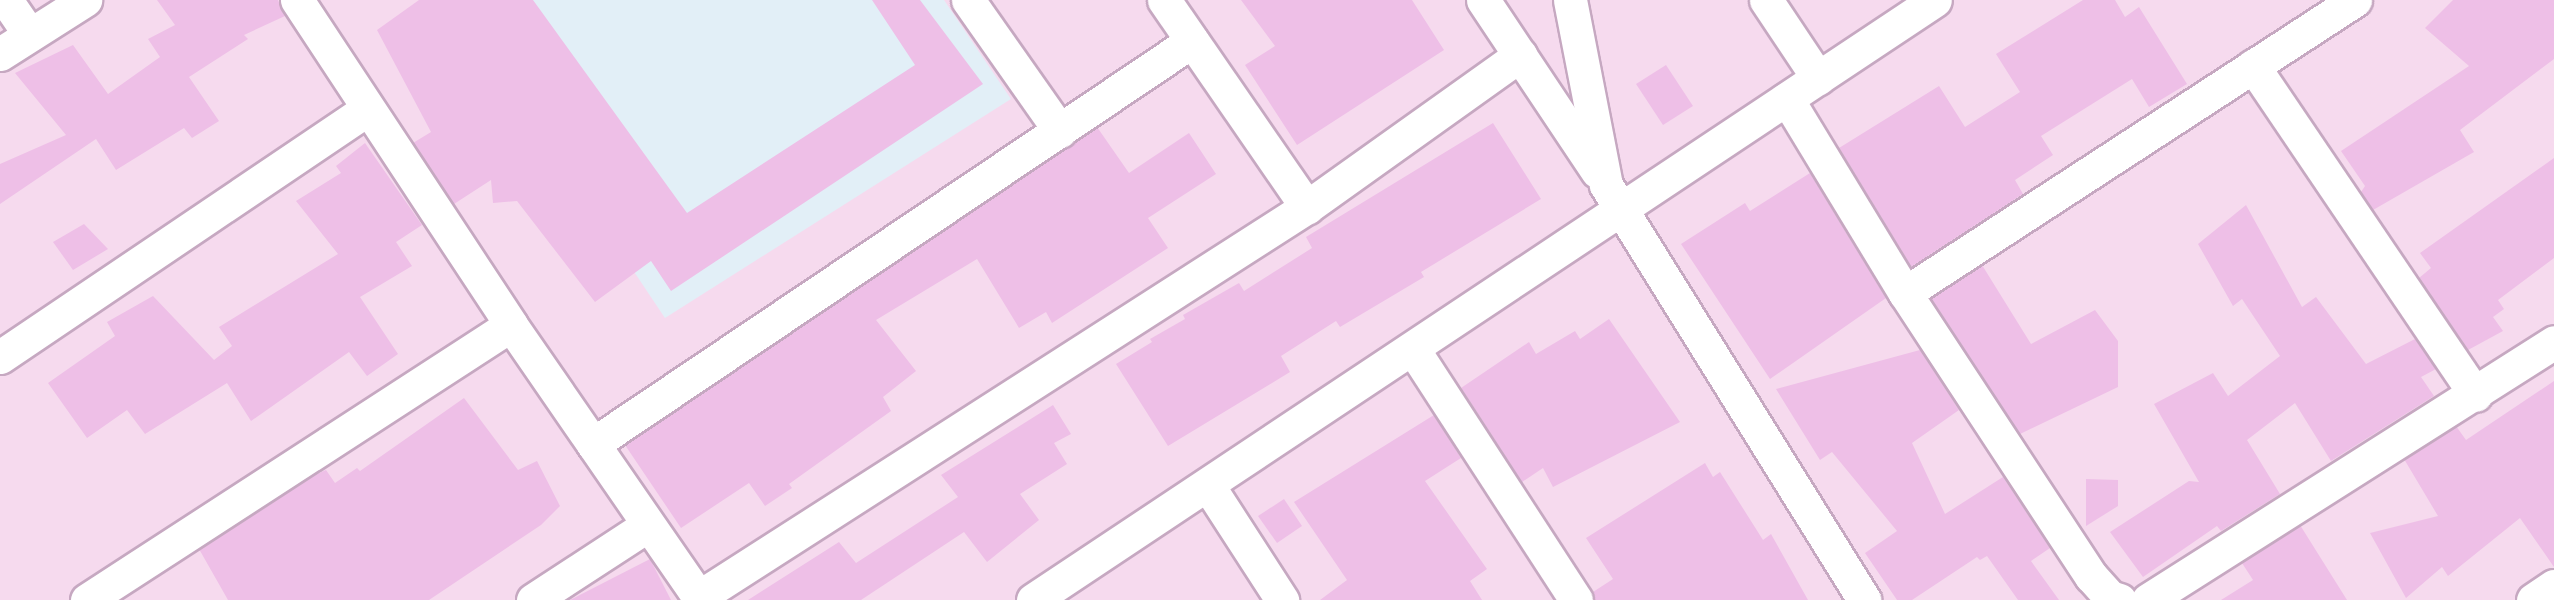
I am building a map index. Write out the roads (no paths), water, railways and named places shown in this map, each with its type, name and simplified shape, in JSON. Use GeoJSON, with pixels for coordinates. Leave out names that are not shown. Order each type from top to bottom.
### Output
{"type":"FeatureCollection","features":[{"type":"Feature","properties":{"kind":"street"},"geometry":{"type":"LineString","coordinates":[[6,0],[30,35]]}},
{"type":"Feature","properties":{"kind":"street"},"geometry":{"type":"LineString","coordinates":[[0,54],[86,0]]}},
{"type":"Feature","properties":{"kind":"street"},"geometry":{"type":"LineString","coordinates":[[297,0],[511,325],[700,598],[1307,207],[1520,55]]}},
{"type":"Feature","properties":{"kind":"street"},"geometry":{"type":"LineString","coordinates":[[968,0],[1060,131]]}},
{"type":"Feature","properties":{"kind":"street"},"geometry":{"type":"LineString","coordinates":[[1164,0],[1307,207]]}},
{"type":"Feature","properties":{"kind":"street"},"geometry":{"type":"LineString","coordinates":[[1483,0],[1614,198],[1864,600]]}},
{"type":"Feature","properties":{"kind":"street"},"geometry":{"type":"LineString","coordinates":[[1570,0],[1614,198]]}},
{"type":"Feature","properties":{"kind":"street"},"geometry":{"type":"LineString","coordinates":[[1766,0],[1818,78]]}},
{"type":"Feature","properties":{"kind":"street"},"geometry":{"type":"LineString","coordinates":[[1905,292],[2355,0]]}},
{"type":"Feature","properties":{"kind":"street"},"geometry":{"type":"LineString","coordinates":[[1033,600],[1209,487],[1413,349],[1614,198],[1787,99],[1929,2]]}},
{"type":"Feature","properties":{"kind":"street"},"geometry":{"type":"LineString","coordinates":[[593,444],[1192,41]]}},
{"type":"Feature","properties":{"kind":"street"},"geometry":{"type":"LineString","coordinates":[[2253,66],[2476,395]]}},
{"type":"Feature","properties":{"kind":"street"},"geometry":{"type":"LineString","coordinates":[[1787,99],[1905,292],[2091,576],[2109,597],[2120,600]]}},
{"type":"Feature","properties":{"kind":"street"},"geometry":{"type":"LineString","coordinates":[[0,357],[367,109]]}},
{"type":"Feature","properties":{"kind":"street"},"geometry":{"type":"LineString","coordinates":[[87,600],[511,325]]}},
{"type":"Feature","properties":{"kind":"street"},"geometry":{"type":"LineString","coordinates":[[2148,600],[2476,395],[2554,342]]}},
{"type":"Feature","properties":{"kind":"street"},"geometry":{"type":"LineString","coordinates":[[1413,349],[1576,600]]}},
{"type":"Feature","properties":{"kind":"street"},"geometry":{"type":"LineString","coordinates":[[1209,487],[1282,600]]}},
{"type":"Feature","properties":{"kind":"street"},"geometry":{"type":"LineString","coordinates":[[533,600],[648,525]]}}]}
